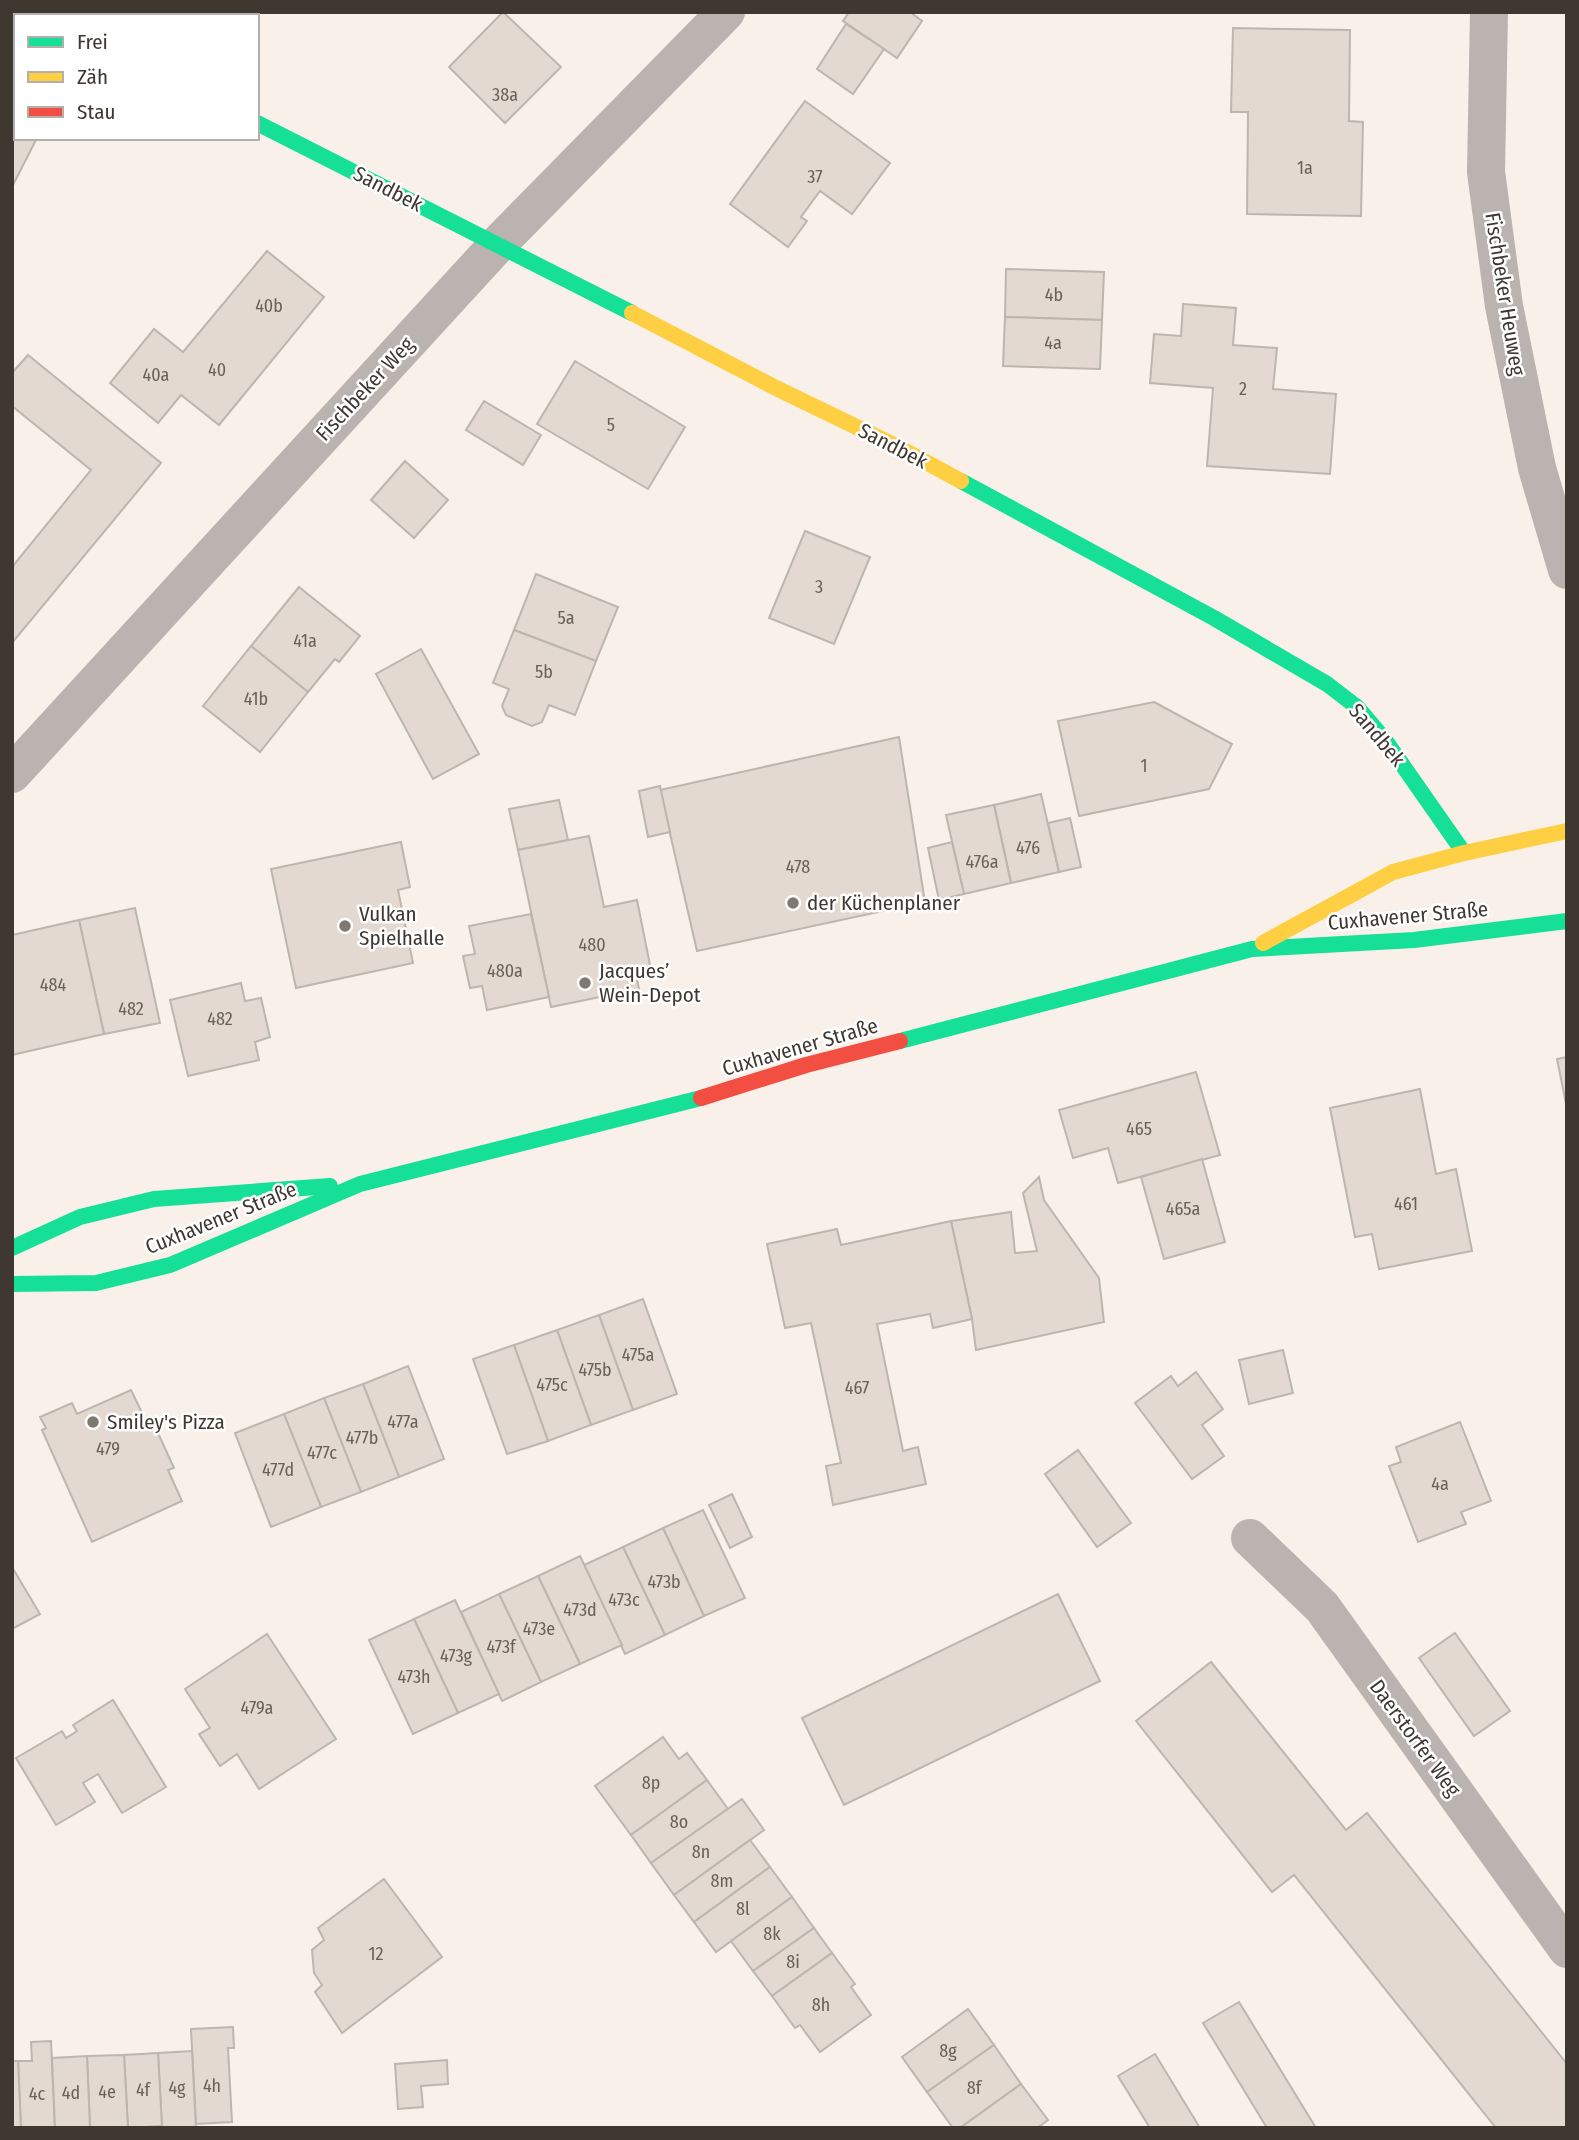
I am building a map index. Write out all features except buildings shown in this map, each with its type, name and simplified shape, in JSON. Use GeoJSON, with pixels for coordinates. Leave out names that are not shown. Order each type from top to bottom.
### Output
{"type":"FeatureCollection","features":[{"type":"Feature","properties":{"kind":"main road","name":"Sandbek"},"geometry":{"type":"LineString","coordinates":[[259,124],[778,389],[898,447],[1214,618],[1327,684],[1357,707],[1378,732],[1464,853]]}},
{"type":"Feature","properties":{"kind":"main road","name":"Cuxhavener Straße"},"geometry":{"type":"LineString","coordinates":[[1252,949],[1394,872],[1464,853],[1567,831]]}},
{"type":"Feature","properties":{"kind":"main road","name":"Cuxhavener Straße"},"geometry":{"type":"LineString","coordinates":[[12,1284],[96,1283],[170,1265],[360,1184],[701,1098],[806,1065],[1252,949],[1414,940],[1567,922]]}},
{"type":"Feature","properties":{"kind":"main road","name":"Cuxhavener Straße"},"geometry":{"type":"LineString","coordinates":[[12,1248],[80,1217],[153,1199],[360,1184]]}},
{"type":"Feature","properties":{"kind":"street","name":"Fischbeker Weg"},"geometry":{"type":"LineString","coordinates":[[12,774],[498,244],[726,12]]}},
{"type":"Feature","properties":{"kind":"street","name":"Fischbeker Heuweg"},"geometry":{"type":"LineString","coordinates":[[1489,12],[1486,172],[1504,306],[1537,468],[1567,570]]}},
{"type":"Feature","properties":{"kind":"street","name":"Daerstorfer Weg"},"geometry":{"type":"LineString","coordinates":[[1251,1538],[1322,1607],[1567,1949]]}},
{"type":"Feature","properties":{"kind":"traffic: fast"},"geometry":{"type":"LineString","coordinates":[[259,124],[632,313]]}},
{"type":"Feature","properties":{"kind":"traffic: fast"},"geometry":{"type":"LineString","coordinates":[[961,481],[1214,618],[1327,684],[1357,707],[1385,740],[1464,853]]}},
{"type":"Feature","properties":{"kind":"traffic: fast"},"geometry":{"type":"LineString","coordinates":[[900,1041],[1252,949],[1414,940],[1567,921]]}},
{"type":"Feature","properties":{"kind":"traffic: fast"},"geometry":{"type":"LineString","coordinates":[[12,1284],[96,1283],[170,1265],[360,1184],[701,1098]]}},
{"type":"Feature","properties":{"kind":"traffic: fast"},"geometry":{"type":"LineString","coordinates":[[12,1248],[80,1217],[154,1199],[330,1186]]}},
{"type":"Feature","properties":{"kind":"traffic: slow"},"geometry":{"type":"LineString","coordinates":[[632,313],[961,481]]}},
{"type":"Feature","properties":{"kind":"traffic: slow"},"geometry":{"type":"LineString","coordinates":[[1263,943],[1393,872],[1464,853],[1567,831]]}},
{"type":"Feature","properties":{"kind":"traffic: jam"},"geometry":{"type":"LineString","coordinates":[[701,1098],[806,1065],[900,1041]]}},
{"type":"Feature","properties":{"kind":"place","name":"der Küchenplaner"},"geometry":{"type":"Point","coordinates":[793,903]}},
{"type":"Feature","properties":{"kind":"place","name":"Vulkan Spielhalle"},"geometry":{"type":"Point","coordinates":[345,926]}},
{"type":"Feature","properties":{"kind":"place","name":"Jacques’ Wein-Depot"},"geometry":{"type":"Point","coordinates":[585,983]}},
{"type":"Feature","properties":{"kind":"place","name":"Smiley's Pizza"},"geometry":{"type":"Point","coordinates":[93,1422]}}]}
